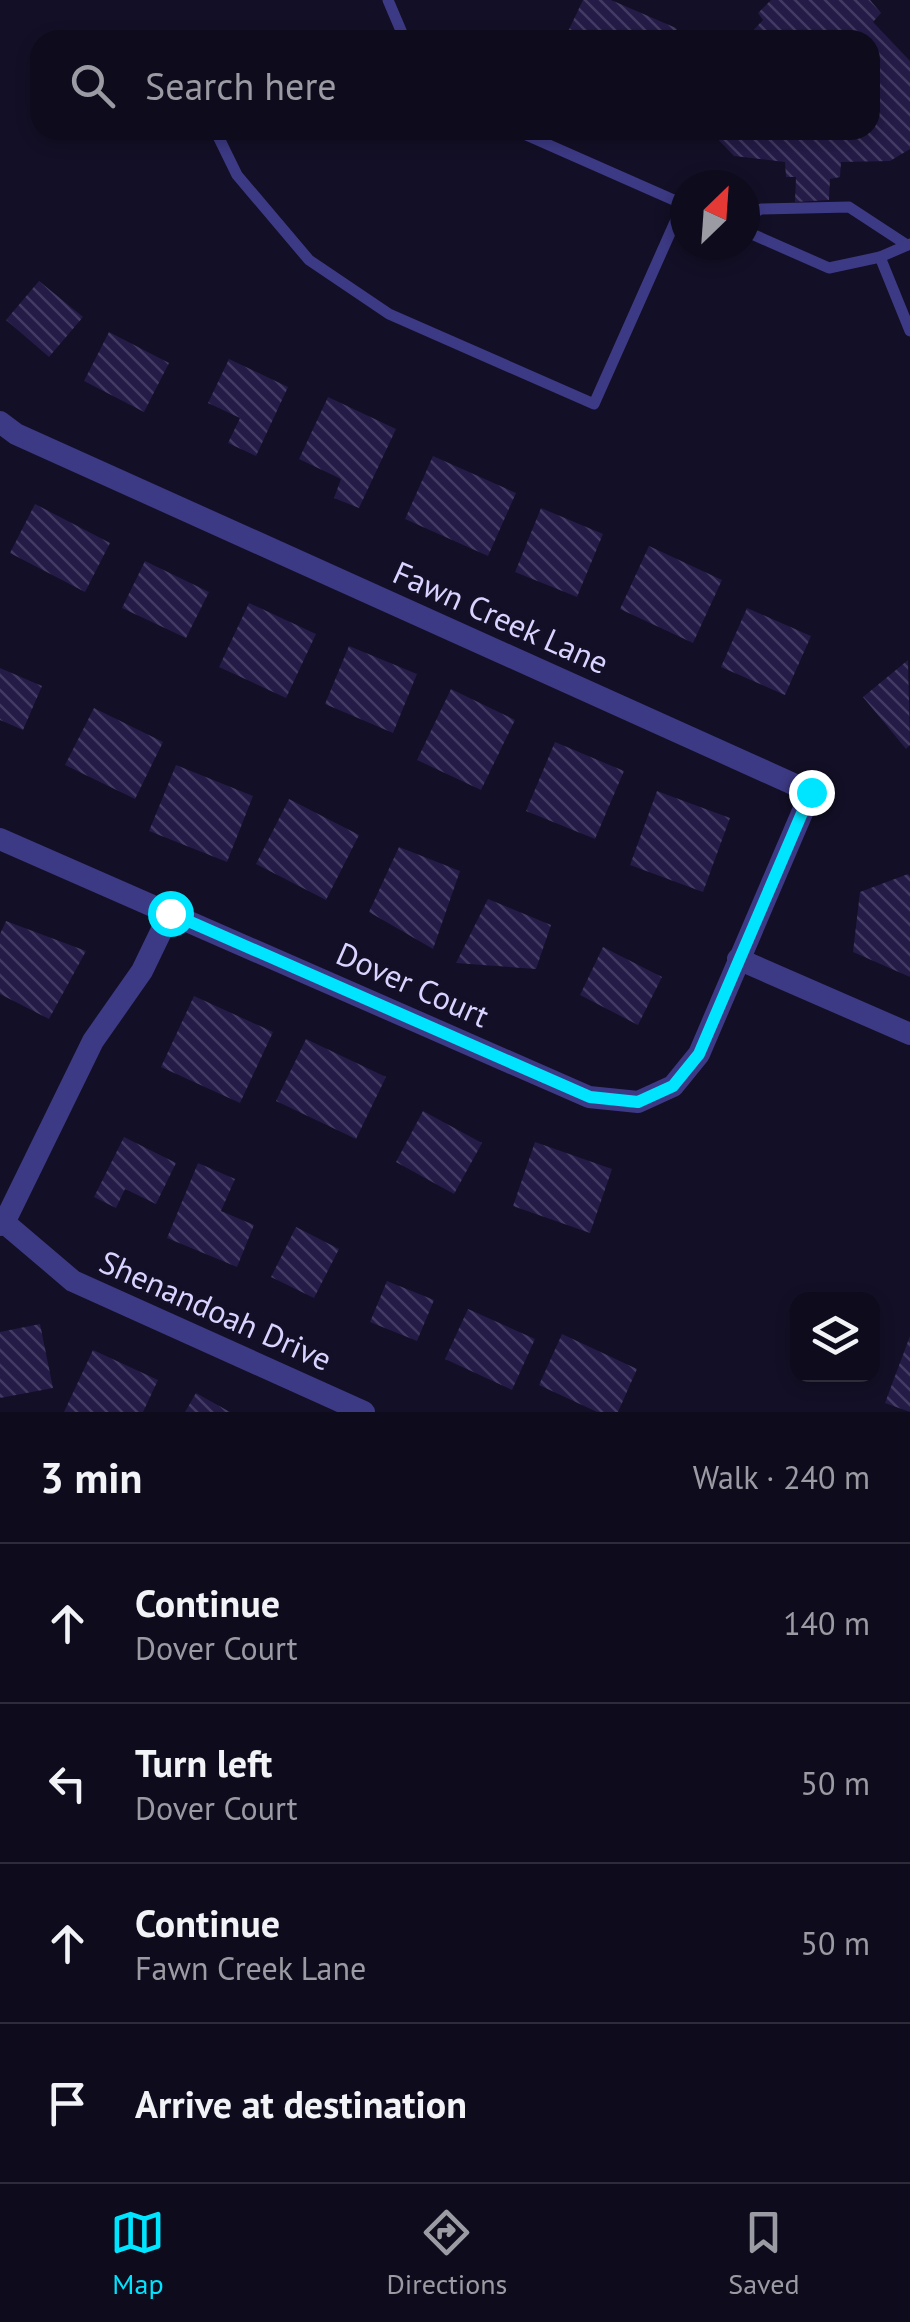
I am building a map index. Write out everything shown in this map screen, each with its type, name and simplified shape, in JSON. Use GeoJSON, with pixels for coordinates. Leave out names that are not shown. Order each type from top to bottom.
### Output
{"type":"FeatureCollection","features":[{"type":"Feature","properties":{"kind":"street","name":"Fawn Creek Lane"},"geometry":{"type":"LineString","coordinates":[[0,422],[16,434],[811,792],[738,960]]}},
{"type":"Feature","properties":{"kind":"street","name":"Dover Court"},"geometry":{"type":"LineString","coordinates":[[0,839],[590,1097],[638,1102],[673,1086],[699,1054],[738,960]]}},
{"type":"Feature","properties":{"kind":"street"},"geometry":{"type":"LineString","coordinates":[[1,1222],[93,1041],[142,971],[170,913]]}},
{"type":"Feature","properties":{"kind":"street"},"geometry":{"type":"LineString","coordinates":[[738,960],[910,1034]]}},
{"type":"Feature","properties":{"kind":"street","name":"Shenandoah Drive"},"geometry":{"type":"LineString","coordinates":[[1,1222],[73,1281],[364,1412]]}},
{"type":"Feature","properties":{"kind":"lane"},"geometry":{"type":"LineString","coordinates":[[388,0],[398,30]]}},
{"type":"Feature","properties":{"kind":"lane"},"geometry":{"type":"LineString","coordinates":[[220,140],[237,175],[309,260],[389,314],[594,404],[670,236]]}},
{"type":"Feature","properties":{"kind":"lane"},"geometry":{"type":"LineString","coordinates":[[538,140],[670,199]]}},
{"type":"Feature","properties":{"kind":"lane"},"geometry":{"type":"LineString","coordinates":[[760,211],[849,206],[908,245]]}},
{"type":"Feature","properties":{"kind":"lane"},"geometry":{"type":"LineString","coordinates":[[760,238],[829,268],[880,257],[908,245]]}},
{"type":"Feature","properties":{"kind":"lane"},"geometry":{"type":"LineString","coordinates":[[880,257],[910,331]]}},
{"type":"Feature","properties":{"kind":"building"},"geometry":{"type":"Polygon","coordinates":[[[583,0],[611,0],[677,30],[569,30],[583,0]]]}},
{"type":"Feature","properties":{"kind":"building"},"geometry":{"type":"Polygon","coordinates":[[[771,0],[870,0],[881,13],[873,22],[910,61],[910,149],[890,161],[841,162],[840,177],[830,179],[829,200],[795,202],[796,177],[786,177],[785,162],[734,156],[719,140],[880,140],[880,30],[754,30],[763,20],[758,13],[771,0]]]}},
{"type":"Feature","properties":{"kind":"building"},"geometry":{"type":"Polygon","coordinates":[[[39,281],[83,317],[49,357],[6,320],[39,281]]]}},
{"type":"Feature","properties":{"kind":"building"},"geometry":{"type":"Polygon","coordinates":[[[109,332],[169,363],[144,412],[84,381],[109,332]]]}},
{"type":"Feature","properties":{"kind":"building"},"geometry":{"type":"Polygon","coordinates":[[[229,359],[288,387],[256,456],[228,443],[240,418],[208,403],[229,359]]]}},
{"type":"Feature","properties":{"kind":"building"},"geometry":{"type":"Polygon","coordinates":[[[328,397],[396,429],[359,508],[334,498],[341,479],[299,459],[328,397]]]}},
{"type":"Feature","properties":{"kind":"building"},"geometry":{"type":"Polygon","coordinates":[[[433,456],[516,493],[488,556],[405,519],[433,456]]]}},
{"type":"Feature","properties":{"kind":"building"},"geometry":{"type":"Polygon","coordinates":[[[35,504],[110,543],[85,592],[10,553],[35,504]]]}},
{"type":"Feature","properties":{"kind":"building"},"geometry":{"type":"Polygon","coordinates":[[[541,508],[603,534],[577,597],[515,572],[541,508]]]}},
{"type":"Feature","properties":{"kind":"building"},"geometry":{"type":"Polygon","coordinates":[[[649,546],[722,580],[693,643],[620,609],[649,546]]]}},
{"type":"Feature","properties":{"kind":"building"},"geometry":{"type":"Polygon","coordinates":[[[145,561],[209,592],[186,638],[122,608],[145,561]]]}},
{"type":"Feature","properties":{"kind":"building"},"geometry":{"type":"Polygon","coordinates":[[[249,603],[316,634],[286,698],[219,667],[249,603]]]}},
{"type":"Feature","properties":{"kind":"building"},"geometry":{"type":"Polygon","coordinates":[[[747,608],[811,636],[785,695],[721,667],[747,608]]]}},
{"type":"Feature","properties":{"kind":"building"},"geometry":{"type":"Polygon","coordinates":[[[349,646],[417,674],[393,733],[325,704],[349,646]]]}},
{"type":"Feature","properties":{"kind":"building"},"geometry":{"type":"Polygon","coordinates":[[[908,660],[910,745],[906,749],[863,697],[908,660]]]}},
{"type":"Feature","properties":{"kind":"building"},"geometry":{"type":"Polygon","coordinates":[[[0,668],[42,686],[23,730],[0,720],[0,668]]]}},
{"type":"Feature","properties":{"kind":"building"},"geometry":{"type":"Polygon","coordinates":[[[451,689],[515,720],[481,790],[417,760],[451,689]]]}},
{"type":"Feature","properties":{"kind":"building"},"geometry":{"type":"Polygon","coordinates":[[[94,708],[163,742],[135,799],[65,765],[94,708]]]}},
{"type":"Feature","properties":{"kind":"building"},"geometry":{"type":"Polygon","coordinates":[[[555,742],[624,771],[595,839],[526,811],[555,742]]]}},
{"type":"Feature","properties":{"kind":"building"},"geometry":{"type":"Polygon","coordinates":[[[176,765],[253,796],[227,862],[149,831],[176,765]]]}},
{"type":"Feature","properties":{"kind":"building"},"geometry":{"type":"Polygon","coordinates":[[[657,791],[730,818],[703,892],[630,865],[657,791]]]}},
{"type":"Feature","properties":{"kind":"building"},"geometry":{"type":"Polygon","coordinates":[[[289,799],[359,835],[326,900],[256,864],[289,799]]]}},
{"type":"Feature","properties":{"kind":"building"},"geometry":{"type":"Polygon","coordinates":[[[399,847],[460,871],[433,949],[369,912],[399,847]]]}},
{"type":"Feature","properties":{"kind":"building"},"geometry":{"type":"Polygon","coordinates":[[[908,874],[910,977],[853,952],[860,892],[908,874]]]}},
{"type":"Feature","properties":{"kind":"building"},"geometry":{"type":"Polygon","coordinates":[[[488,899],[551,925],[536,969],[456,963],[488,899]]]}},
{"type":"Feature","properties":{"kind":"building"},"geometry":{"type":"Polygon","coordinates":[[[6,921],[86,951],[49,1019],[0,994],[0,934],[6,921]]]}},
{"type":"Feature","properties":{"kind":"building"},"geometry":{"type":"Polygon","coordinates":[[[603,947],[662,977],[638,1025],[580,995],[603,947]]]}},
{"type":"Feature","properties":{"kind":"building"},"geometry":{"type":"Polygon","coordinates":[[[194,996],[273,1032],[240,1103],[161,1067],[194,996]]]}},
{"type":"Feature","properties":{"kind":"building"},"geometry":{"type":"Polygon","coordinates":[[[306,1039],[386,1077],[356,1139],[276,1101],[306,1039]]]}},
{"type":"Feature","properties":{"kind":"building"},"geometry":{"type":"Polygon","coordinates":[[[423,1111],[482,1143],[454,1194],[396,1162],[423,1111]]]}},
{"type":"Feature","properties":{"kind":"building"},"geometry":{"type":"Polygon","coordinates":[[[124,1137],[176,1163],[156,1204],[125,1189],[116,1208],[94,1197],[124,1137]]]}},
{"type":"Feature","properties":{"kind":"building"},"geometry":{"type":"Polygon","coordinates":[[[535,1142],[612,1169],[590,1233],[513,1206],[535,1142]]]}},
{"type":"Feature","properties":{"kind":"building"},"geometry":{"type":"Polygon","coordinates":[[[198,1163],[235,1179],[221,1211],[254,1225],[237,1267],[167,1238],[198,1163]]]}},
{"type":"Feature","properties":{"kind":"building"},"geometry":{"type":"Polygon","coordinates":[[[296,1227],[339,1249],[314,1298],[271,1277],[296,1227]]]}},
{"type":"Feature","properties":{"kind":"building"},"geometry":{"type":"Polygon","coordinates":[[[387,1281],[434,1300],[417,1341],[370,1322],[387,1281]]]}},
{"type":"Feature","properties":{"kind":"building"},"geometry":{"type":"Polygon","coordinates":[[[468,1309],[535,1339],[512,1390],[445,1359],[468,1309]]]}},
{"type":"Feature","properties":{"kind":"building"},"geometry":{"type":"Polygon","coordinates":[[[40,1324],[53,1388],[0,1398],[0,1332],[40,1324]]]}},
{"type":"Feature","properties":{"kind":"building"},"geometry":{"type":"Polygon","coordinates":[[[562,1334],[637,1369],[618,1412],[597,1412],[539,1385],[562,1334]]]}},
{"type":"Feature","properties":{"kind":"building"},"geometry":{"type":"Polygon","coordinates":[[[910,1336],[910,1412],[885,1403],[910,1336]]]}},
{"type":"Feature","properties":{"kind":"building"},"geometry":{"type":"Polygon","coordinates":[[[93,1350],[158,1380],[143,1412],[64,1412],[93,1350]]]}},
{"type":"Feature","properties":{"kind":"building"},"geometry":{"type":"Polygon","coordinates":[[[196,1393],[230,1412],[185,1412],[196,1393]]]}},
{"type":"Feature","properties":{"kind":"route"},"geometry":{"type":"LineString","coordinates":[[170,913],[590,1097],[638,1102],[673,1086],[699,1054],[811,792]]}}]}
